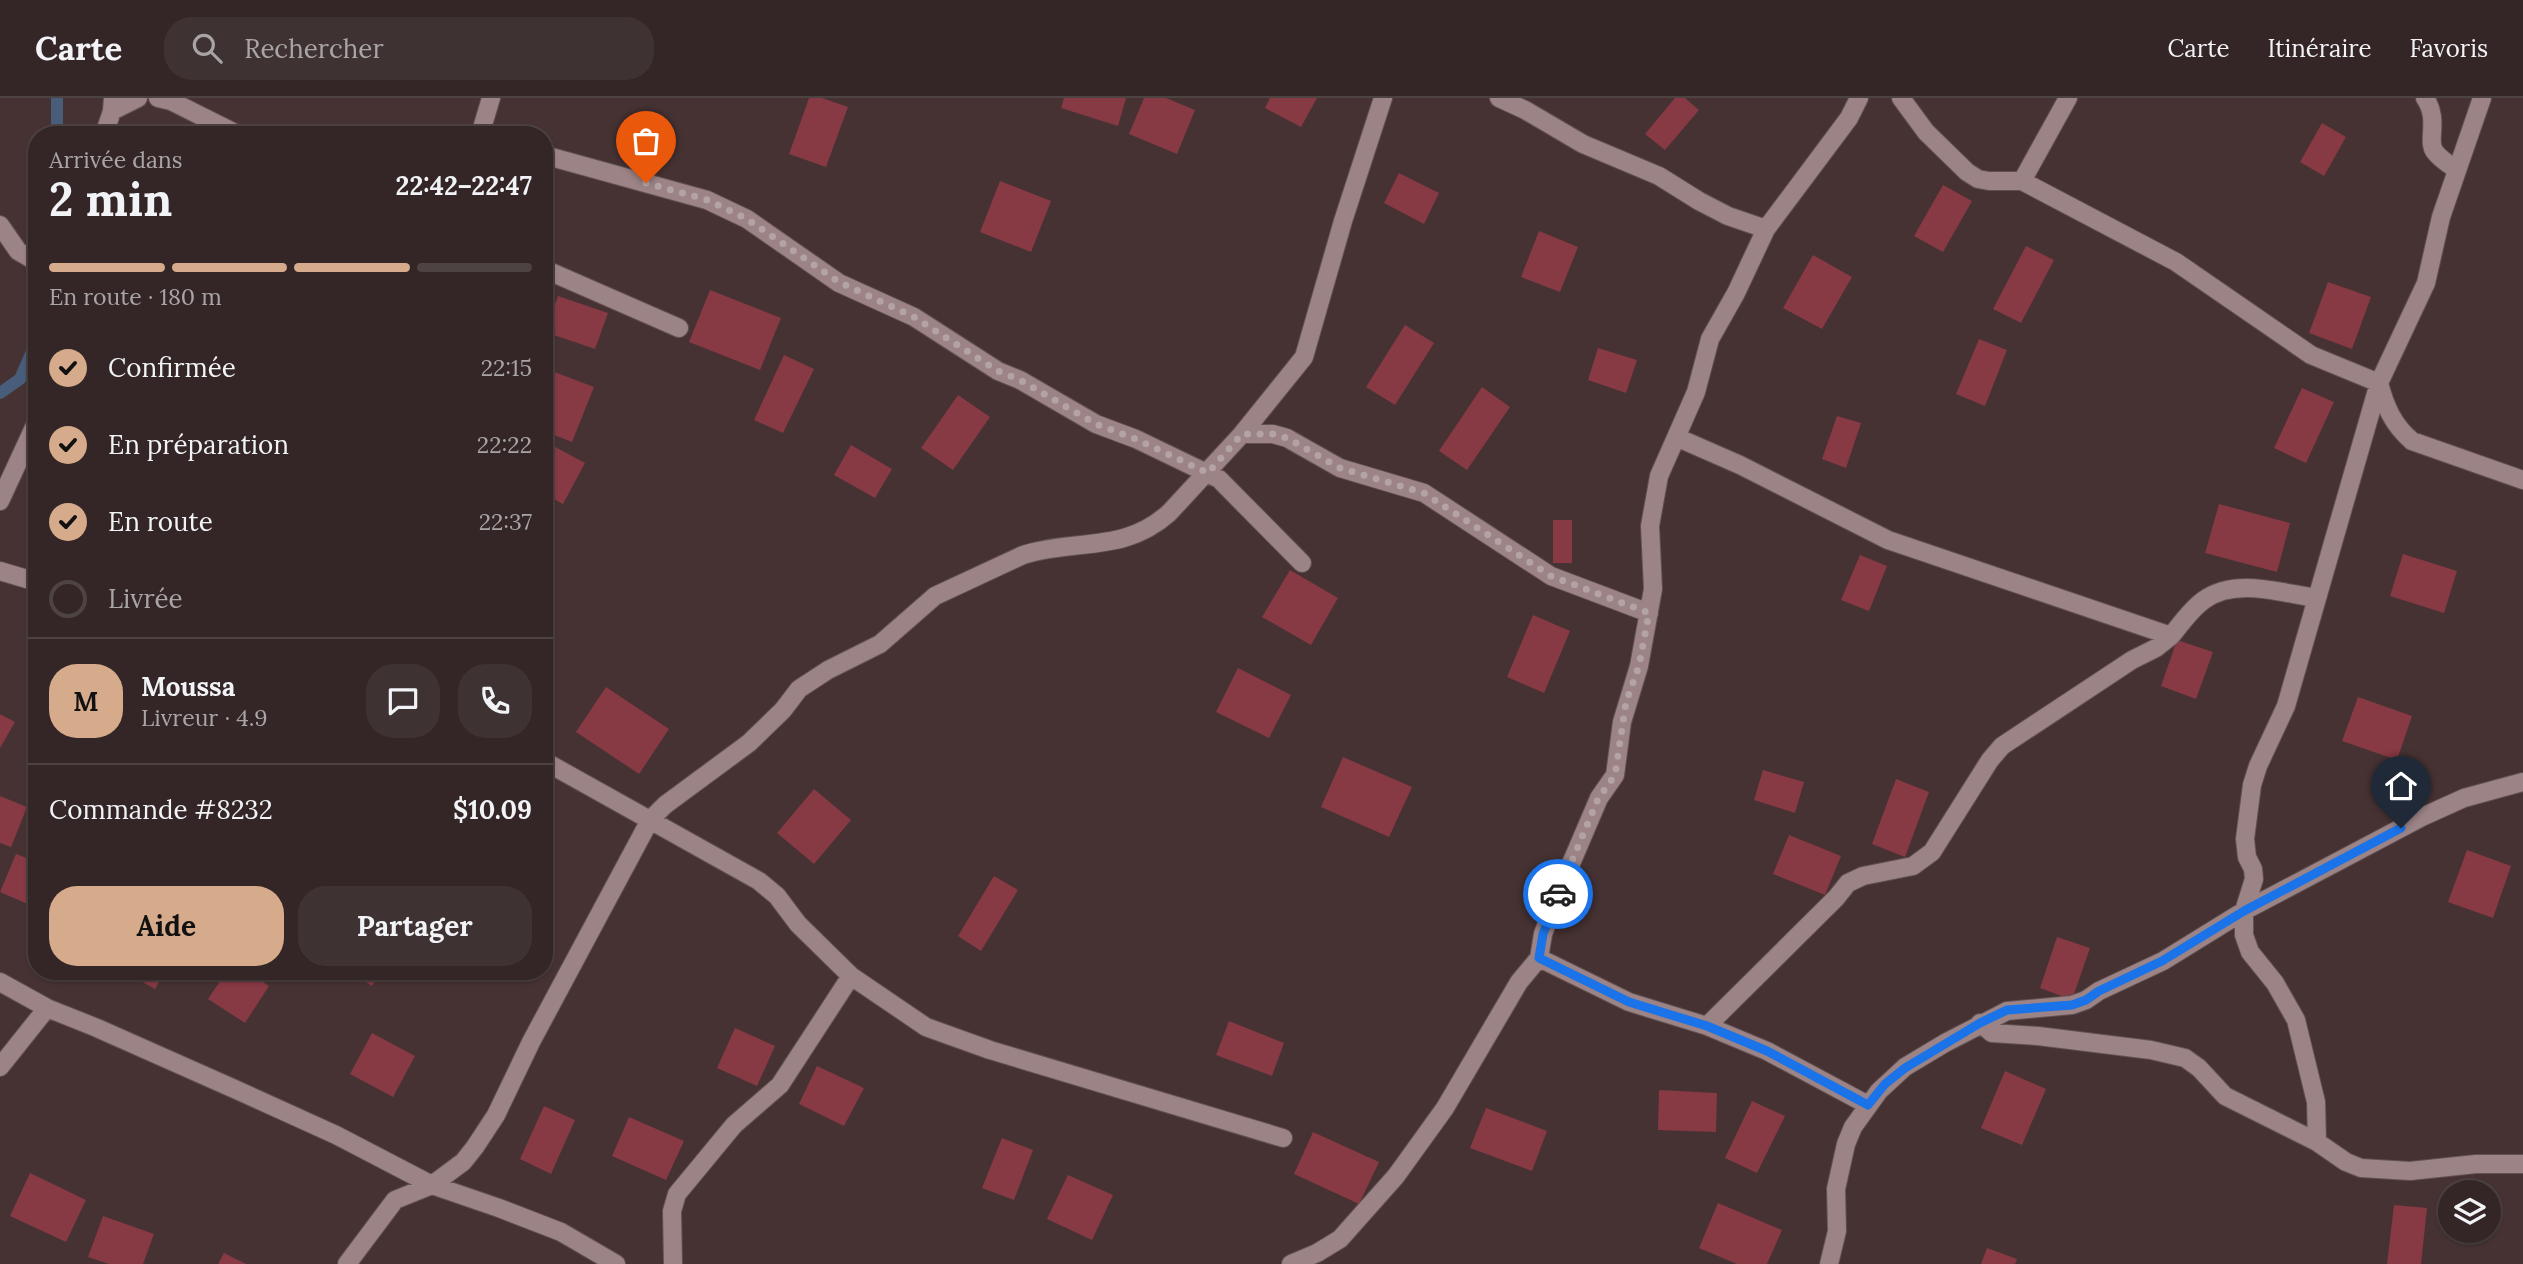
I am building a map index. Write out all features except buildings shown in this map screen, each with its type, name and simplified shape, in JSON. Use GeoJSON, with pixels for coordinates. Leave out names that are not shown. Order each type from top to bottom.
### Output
{"type":"FeatureCollection","features":[{"type":"Feature","properties":{"kind":"street"},"geometry":{"type":"LineString","coordinates":[[107,126],[113,104],[138,98]]}},
{"type":"Feature","properties":{"kind":"street"},"geometry":{"type":"LineString","coordinates":[[158,98],[220,126]]}},
{"type":"Feature","properties":{"kind":"street"},"geometry":{"type":"LineString","coordinates":[[483,126],[491,98]]}},
{"type":"Feature","properties":{"kind":"street"},"geometry":{"type":"LineString","coordinates":[[347,1264],[395,1200],[432,1185],[463,1163],[496,1115],[531,1042],[650,820],[665,805],[749,743],[799,690],[828,670],[880,644],[936,596],[1038,551],[1126,538],[1162,520],[1208,473],[1304,357],[1343,221],[1383,98]]}},
{"type":"Feature","properties":{"kind":"street"},"geometry":{"type":"LineString","coordinates":[[1499,98],[1583,144],[1659,176],[1728,216],[1766,229]]}},
{"type":"Feature","properties":{"kind":"street"},"geometry":{"type":"LineString","coordinates":[[1291,1264],[1340,1239],[1396,1176],[1445,1108],[1519,982],[1539,958],[1543,934],[1563,882],[1598,799],[1615,775],[1624,712],[1639,666],[1653,589],[1650,526],[1654,489],[1696,392],[1710,339],[1736,293],[1766,229],[1849,118],[1859,98]]}},
{"type":"Feature","properties":{"kind":"street"},"geometry":{"type":"LineString","coordinates":[[1900,98],[1926,132],[1967,172],[1978,179],[2022,181],[2176,262],[2311,355],[2379,383]]}},
{"type":"Feature","properties":{"kind":"street"},"geometry":{"type":"LineString","coordinates":[[2022,181],[2068,98]]}},
{"type":"Feature","properties":{"kind":"street"},"geometry":{"type":"LineString","coordinates":[[2425,98],[2433,115],[2431,146],[2435,154],[2457,170]]}},
{"type":"Feature","properties":{"kind":"street"},"geometry":{"type":"LineString","coordinates":[[2317,1142],[2316,1102],[2296,1020],[2274,983],[2250,952],[2244,935],[2244,911],[2254,879],[2245,839],[2252,785],[2268,743],[2282,718],[2379,383],[2426,283],[2441,217],[2482,98]]}},
{"type":"Feature","properties":{"kind":"street"},"geometry":{"type":"LineString","coordinates":[[553,157],[708,200],[747,219],[839,282],[914,317],[998,371],[1020,380],[1096,424],[1136,439],[1219,479],[1302,563]]}},
{"type":"Feature","properties":{"kind":"street"},"geometry":{"type":"LineString","coordinates":[[0,225],[18,251],[28,257]]}},
{"type":"Feature","properties":{"kind":"street"},"geometry":{"type":"LineString","coordinates":[[553,274],[679,328]]}},
{"type":"Feature","properties":{"kind":"street"},"geometry":{"type":"LineString","coordinates":[[2379,383],[2383,401],[2399,429],[2412,441],[2523,480]]}},
{"type":"Feature","properties":{"kind":"street"},"geometry":{"type":"LineString","coordinates":[[1242,434],[1273,434],[1287,438],[1340,468],[1424,493],[1551,576],[1649,613]]}},
{"type":"Feature","properties":{"kind":"street"},"geometry":{"type":"LineString","coordinates":[[1676,437],[1740,465],[1888,540],[2171,636]]}},
{"type":"Feature","properties":{"kind":"street"},"geometry":{"type":"LineString","coordinates":[[0,502],[28,441]]}},
{"type":"Feature","properties":{"kind":"street"},"geometry":{"type":"LineString","coordinates":[[0,571],[28,579]]}},
{"type":"Feature","properties":{"kind":"street"},"geometry":{"type":"LineString","coordinates":[[1707,1026],[1848,883],[1863,876],[1913,866],[1933,852],[1990,760],[2002,746],[2132,660],[2156,648],[2171,636],[2202,601],[2230,589],[2252,588],[2316,598]]}},
{"type":"Feature","properties":{"kind":"street"},"geometry":{"type":"LineString","coordinates":[[553,766],[759,881],[777,896],[798,923],[851,976],[926,1027],[990,1050],[1283,1138]]}},
{"type":"Feature","properties":{"kind":"street"},"geometry":{"type":"LineString","coordinates":[[1829,1264],[1837,1231],[1836,1189],[1839,1167],[1853,1127],[1885,1084],[1905,1068],[2007,1010],[2072,1005],[2086,1000],[2162,961],[2244,911],[2422,817],[2464,798],[2523,782]]}},
{"type":"Feature","properties":{"kind":"street"},"geometry":{"type":"LineString","coordinates":[[1539,958],[1629,1002],[1707,1026],[1767,1051],[1868,1105]]}},
{"type":"Feature","properties":{"kind":"street"},"geometry":{"type":"LineString","coordinates":[[673,1264],[672,1211],[677,1194],[734,1125],[780,1085],[851,976]]}},
{"type":"Feature","properties":{"kind":"street"},"geometry":{"type":"LineString","coordinates":[[0,982],[47,1009],[97,1028],[336,1135],[432,1185],[561,1232],[616,1264]]}},
{"type":"Feature","properties":{"kind":"street"},"geometry":{"type":"LineString","coordinates":[[0,1067],[47,1009]]}},
{"type":"Feature","properties":{"kind":"street"},"geometry":{"type":"LineString","coordinates":[[1980,1023],[1992,1033],[2151,1050],[2185,1058],[2199,1068],[2225,1096],[2317,1142],[2346,1162],[2361,1168],[2410,1171],[2476,1164],[2523,1164]]}},
{"type":"Feature","properties":{"kind":"waterway"},"geometry":{"type":"LineString","coordinates":[[57,98],[57,126]]}},
{"type":"Feature","properties":{"kind":"waterway"},"geometry":{"type":"LineString","coordinates":[[0,393],[20,379],[28,361]]}},
{"type":"Feature","properties":{"kind":"way so far"},"geometry":{"type":"LineString","coordinates":[[646,183],[708,200],[747,219],[839,282],[914,317],[998,371],[1020,380],[1096,424],[1136,439],[1208,473],[1242,434],[1273,434],[1287,438],[1340,468],[1395,482],[1424,493],[1551,576],[1649,613],[1639,666],[1626,702],[1615,775],[1598,799],[1558,894]]}},
{"type":"Feature","properties":{"kind":"route"},"geometry":{"type":"LineString","coordinates":[[1558,894],[1543,934],[1539,958],[1629,1002],[1707,1026],[1767,1051],[1868,1105],[1885,1084],[1905,1068],[1980,1023],[2007,1010],[2072,1005],[2086,1000],[2162,961],[2244,911],[2401,828]]}}]}
